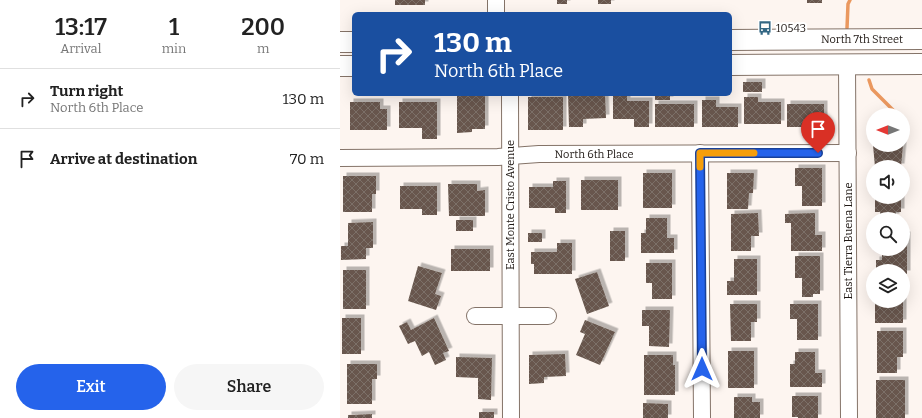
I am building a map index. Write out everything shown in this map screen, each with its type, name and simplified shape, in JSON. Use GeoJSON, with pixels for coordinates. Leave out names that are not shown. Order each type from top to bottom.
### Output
{"type":"FeatureCollection","features":[{"type":"Feature","properties":{"kind":"main road"},"geometry":{"type":"LineString","coordinates":[[818,65],[843,52],[862,39],[874,54],[888,64]]}},
{"type":"Feature","properties":{"kind":"main road","name":"North 7th Street"},"geometry":{"type":"LineString","coordinates":[[732,40],[922,39]]}},
{"type":"Feature","properties":{"kind":"main road"},"geometry":{"type":"LineString","coordinates":[[340,42],[352,42]]}},
{"type":"Feature","properties":{"kind":"main road"},"geometry":{"type":"LineString","coordinates":[[732,65],[922,64]]}},
{"type":"Feature","properties":{"kind":"main road"},"geometry":{"type":"LineString","coordinates":[[340,66],[352,66]]}},
{"type":"Feature","properties":{"kind":"street"},"geometry":{"type":"LineString","coordinates":[[496,0],[496,12]]}},
{"type":"Feature","properties":{"kind":"street","name":"East Tierra Buena Lane"},"geometry":{"type":"LineString","coordinates":[[847,64],[849,418]]}},
{"type":"Feature","properties":{"kind":"street","name":"East Monte Cristo Avenue"},"geometry":{"type":"LineString","coordinates":[[510,96],[511,418]]}},
{"type":"Feature","properties":{"kind":"street"},"geometry":{"type":"LineString","coordinates":[[700,153],[702,418]]}},
{"type":"Feature","properties":{"kind":"street","name":"North 6th Place"},"geometry":{"type":"LineString","coordinates":[[340,158],[510,156],[539,154],[848,153]]}},
{"type":"Feature","properties":{"kind":"street"},"geometry":{"type":"LineString","coordinates":[[475,316],[548,316]]}},
{"type":"Feature","properties":{"kind":"building"},"geometry":{"type":"Polygon","coordinates":[[[395,0],[425,0],[425,5],[395,5],[395,0]]]}},
{"type":"Feature","properties":{"kind":"building"},"geometry":{"type":"Polygon","coordinates":[[[557,0],[567,0],[567,4],[557,4],[557,0]]]}},
{"type":"Feature","properties":{"kind":"building"},"geometry":{"type":"Polygon","coordinates":[[[598,0],[611,0],[611,4],[598,4],[598,0]]]}},
{"type":"Feature","properties":{"kind":"building"},"geometry":{"type":"Polygon","coordinates":[[[807,0],[822,0],[822,3],[807,3],[807,0]]]}},
{"type":"Feature","properties":{"kind":"building"},"geometry":{"type":"Polygon","coordinates":[[[743,82],[762,82],[762,92],[743,92],[743,82]]]}},
{"type":"Feature","properties":{"kind":"building"},"geometry":{"type":"Polygon","coordinates":[[[457,96],[485,96],[485,129],[472,129],[472,132],[457,133],[457,96]]]}},
{"type":"Feature","properties":{"kind":"building"},"geometry":{"type":"Polygon","coordinates":[[[568,96],[605,96],[606,118],[583,119],[583,127],[569,127],[568,96]]]}},
{"type":"Feature","properties":{"kind":"building"},"geometry":{"type":"Polygon","coordinates":[[[613,96],[627,96],[627,101],[649,101],[649,127],[634,127],[634,119],[613,119],[613,96]]]}},
{"type":"Feature","properties":{"kind":"building"},"geometry":{"type":"Polygon","coordinates":[[[655,96],[670,96],[670,100],[655,100],[655,96]]]}},
{"type":"Feature","properties":{"kind":"building"},"geometry":{"type":"Polygon","coordinates":[[[528,97],[563,97],[563,130],[528,130],[528,97]]]}},
{"type":"Feature","properties":{"kind":"building"},"geometry":{"type":"Polygon","coordinates":[[[744,97],[758,97],[758,102],[781,102],[781,124],[744,124],[744,97]]]}},
{"type":"Feature","properties":{"kind":"building"},"geometry":{"type":"Polygon","coordinates":[[[702,100],[716,100],[716,107],[738,107],[738,127],[702,127],[702,100]]]}},
{"type":"Feature","properties":{"kind":"building"},"geometry":{"type":"Polygon","coordinates":[[[350,102],[380,102],[380,109],[387,109],[387,130],[350,130],[350,102]]]}},
{"type":"Feature","properties":{"kind":"building"},"geometry":{"type":"Polygon","coordinates":[[[399,102],[437,102],[437,139],[422,139],[422,128],[399,128],[399,102]]]}},
{"type":"Feature","properties":{"kind":"building"},"geometry":{"type":"Polygon","coordinates":[[[655,104],[694,104],[694,127],[655,127],[655,104]]]}},
{"type":"Feature","properties":{"kind":"building"},"geometry":{"type":"Polygon","coordinates":[[[787,104],[824,104],[824,127],[787,127],[787,104]]]}},
{"type":"Feature","properties":{"kind":"building"},"geometry":{"type":"Polygon","coordinates":[[[874,152],[902,152],[902,160],[874,160],[874,152]]]}},
{"type":"Feature","properties":{"kind":"building"},"geometry":{"type":"Polygon","coordinates":[[[795,168],[822,168],[822,206],[802,206],[802,186],[795,186],[795,168]]]}},
{"type":"Feature","properties":{"kind":"building"},"geometry":{"type":"Polygon","coordinates":[[[643,173],[672,173],[672,208],[643,208],[643,173]]]}},
{"type":"Feature","properties":{"kind":"building"},"geometry":{"type":"Polygon","coordinates":[[[727,173],[754,173],[753,193],[749,193],[748,209],[727,209],[727,173]]]}},
{"type":"Feature","properties":{"kind":"building"},"geometry":{"type":"Polygon","coordinates":[[[343,176],[376,176],[376,194],[372,194],[372,212],[343,212],[343,176]]]}},
{"type":"Feature","properties":{"kind":"building"},"geometry":{"type":"Polygon","coordinates":[[[581,180],[618,180],[618,210],[581,210],[581,180]]]}},
{"type":"Feature","properties":{"kind":"building"},"geometry":{"type":"Polygon","coordinates":[[[553,181],[566,181],[566,213],[555,213],[555,208],[529,208],[529,187],[553,187],[553,181]]]}},
{"type":"Feature","properties":{"kind":"building"},"geometry":{"type":"Polygon","coordinates":[[[448,184],[477,184],[477,191],[485,190],[485,216],[449,216],[448,184]]]}},
{"type":"Feature","properties":{"kind":"building"},"geometry":{"type":"Polygon","coordinates":[[[400,186],[437,186],[437,215],[422,215],[422,209],[400,209],[400,186]]]}},
{"type":"Feature","properties":{"kind":"building"},"geometry":{"type":"Polygon","coordinates":[[[875,204],[901,204],[901,212],[875,212],[875,204]]]}},
{"type":"Feature","properties":{"kind":"building"},"geometry":{"type":"Polygon","coordinates":[[[758,213],[759,236],[751,236],[751,251],[731,251],[731,214],[758,213]]]}},
{"type":"Feature","properties":{"kind":"building"},"geometry":{"type":"Polygon","coordinates":[[[815,213],[815,235],[822,235],[822,251],[791,251],[791,223],[785,223],[785,214],[815,213]]]}},
{"type":"Feature","properties":{"kind":"building"},"geometry":{"type":"Polygon","coordinates":[[[646,218],[667,218],[667,238],[674,238],[674,253],[641,253],[641,233],[646,233],[646,218]]]}},
{"type":"Feature","properties":{"kind":"building"},"geometry":{"type":"Polygon","coordinates":[[[456,220],[473,220],[473,231],[456,231],[456,220]]]}},
{"type":"Feature","properties":{"kind":"building"},"geometry":{"type":"Polygon","coordinates":[[[373,222],[373,248],[366,248],[366,259],[341,260],[341,246],[348,246],[348,223],[373,222]]]}},
{"type":"Feature","properties":{"kind":"building"},"geometry":{"type":"Polygon","coordinates":[[[610,231],[625,231],[625,261],[610,261],[610,231]]]}},
{"type":"Feature","properties":{"kind":"building"},"geometry":{"type":"Polygon","coordinates":[[[528,233],[542,233],[542,242],[528,242],[528,233]]]}},
{"type":"Feature","properties":{"kind":"building"},"geometry":{"type":"Polygon","coordinates":[[[557,243],[572,243],[572,274],[534,274],[534,264],[531,264],[531,252],[557,252],[557,243]]]}},
{"type":"Feature","properties":{"kind":"building"},"geometry":{"type":"Polygon","coordinates":[[[451,249],[490,249],[490,271],[451,271],[451,249]]]}},
{"type":"Feature","properties":{"kind":"building"},"geometry":{"type":"Polygon","coordinates":[[[795,256],[820,256],[820,294],[813,294],[813,297],[802,297],[802,278],[795,278],[795,256]]]}},
{"type":"Feature","properties":{"kind":"building"},"geometry":{"type":"Polygon","coordinates":[[[882,256],[907,256],[907,264],[876,264],[876,260],[882,260],[882,256]]]}},
{"type":"Feature","properties":{"kind":"building"},"geometry":{"type":"Polygon","coordinates":[[[734,259],[757,259],[757,295],[727,295],[727,281],[734,281],[734,259]]]}},
{"type":"Feature","properties":{"kind":"building"},"geometry":{"type":"Polygon","coordinates":[[[646,263],[672,263],[672,299],[652,299],[652,283],[646,283],[646,263]]]}},
{"type":"Feature","properties":{"kind":"building"},"geometry":{"type":"Polygon","coordinates":[[[418,266],[442,273],[435,294],[441,296],[436,310],[408,301],[418,266]]]}},
{"type":"Feature","properties":{"kind":"building"},"geometry":{"type":"Polygon","coordinates":[[[343,270],[366,270],[366,309],[343,309],[343,270]]]}},
{"type":"Feature","properties":{"kind":"building"},"geometry":{"type":"Polygon","coordinates":[[[597,272],[609,306],[587,314],[575,279],[597,272]]]}},
{"type":"Feature","properties":{"kind":"building"},"geometry":{"type":"Polygon","coordinates":[[[730,304],[757,304],[757,322],[751,322],[751,341],[731,341],[730,304]]]}},
{"type":"Feature","properties":{"kind":"building"},"geometry":{"type":"Polygon","coordinates":[[[790,304],[818,304],[818,340],[797,340],[797,319],[790,319],[790,304]]]}},
{"type":"Feature","properties":{"kind":"building"},"geometry":{"type":"Polygon","coordinates":[[[875,308],[903,308],[903,323],[875,323],[875,308]]]}},
{"type":"Feature","properties":{"kind":"building"},"geometry":{"type":"Polygon","coordinates":[[[642,310],[670,310],[669,347],[649,346],[649,326],[642,326],[642,310]]]}},
{"type":"Feature","properties":{"kind":"building"},"geometry":{"type":"Polygon","coordinates":[[[342,318],[361,318],[361,354],[342,354],[342,318]]]}},
{"type":"Feature","properties":{"kind":"building"},"geometry":{"type":"Polygon","coordinates":[[[434,318],[449,351],[443,353],[446,360],[435,365],[429,352],[422,356],[415,341],[408,344],[399,326],[407,322],[411,330],[434,318]]]}},
{"type":"Feature","properties":{"kind":"building"},"geometry":{"type":"Polygon","coordinates":[[[585,320],[615,332],[600,365],[576,355],[585,334],[580,332],[585,320]]]}},
{"type":"Feature","properties":{"kind":"building"},"geometry":{"type":"Polygon","coordinates":[[[877,331],[903,331],[903,357],[897,357],[897,373],[877,373],[877,331]]]}},
{"type":"Feature","properties":{"kind":"building"},"geometry":{"type":"Polygon","coordinates":[[[728,351],[754,351],[754,388],[728,388],[728,351]]]}},
{"type":"Feature","properties":{"kind":"building"},"geometry":{"type":"Polygon","coordinates":[[[795,352],[815,352],[815,373],[822,373],[822,387],[790,387],[790,364],[795,364],[795,352]]]}},
{"type":"Feature","properties":{"kind":"building"},"geometry":{"type":"Polygon","coordinates":[[[565,354],[566,376],[544,377],[544,383],[529,384],[529,355],[565,354]]]}},
{"type":"Feature","properties":{"kind":"building"},"geometry":{"type":"Polygon","coordinates":[[[644,355],[673,355],[673,365],[675,365],[675,395],[644,395],[644,355]]]}},
{"type":"Feature","properties":{"kind":"building"},"geometry":{"type":"Polygon","coordinates":[[[456,357],[492,358],[491,400],[478,399],[478,378],[456,377],[456,357]]]}},
{"type":"Feature","properties":{"kind":"building"},"geometry":{"type":"Polygon","coordinates":[[[347,364],[377,364],[377,379],[372,379],[372,404],[347,404],[347,364]]]}},
{"type":"Feature","properties":{"kind":"building"},"geometry":{"type":"Polygon","coordinates":[[[876,380],[905,380],[905,418],[876,418],[876,380]]]}},
{"type":"Feature","properties":{"kind":"building"},"geometry":{"type":"Polygon","coordinates":[[[792,396],[818,396],[818,418],[792,417],[792,396]]]}},
{"type":"Feature","properties":{"kind":"building"},"geometry":{"type":"Polygon","coordinates":[[[734,397],[752,397],[752,402],[760,402],[760,418],[734,418],[734,397]]]}},
{"type":"Feature","properties":{"kind":"building"},"geometry":{"type":"Polygon","coordinates":[[[643,403],[668,404],[668,418],[643,418],[643,403]]]}},
{"type":"Feature","properties":{"kind":"building"},"geometry":{"type":"Polygon","coordinates":[[[479,412],[494,412],[494,418],[479,418],[479,412]]]}},
{"type":"Feature","properties":{"kind":"building"},"geometry":{"type":"Polygon","coordinates":[[[372,414],[372,418],[348,418],[348,415],[372,414]]]}},
{"type":"Feature","properties":{"kind":"waterway"},"geometry":{"type":"LineString","coordinates":[[847,28],[848,4],[850,0]]}},
{"type":"Feature","properties":{"kind":"waterway"},"geometry":{"type":"LineString","coordinates":[[869,80],[872,89],[891,108]]}},
{"type":"Feature","properties":{"kind":"slow traffic"},"geometry":{"type":"LineString","coordinates":[[700,167],[700,153],[754,153]]}},
{"type":"Feature","properties":{"kind":"place","name":"10543"},"geometry":{"type":"Point","coordinates":[765,28]}},
{"type":"Feature","properties":{"kind":"route"},"geometry":{"type":"LineString","coordinates":[[702,369],[700,153],[818,153]]}}]}
